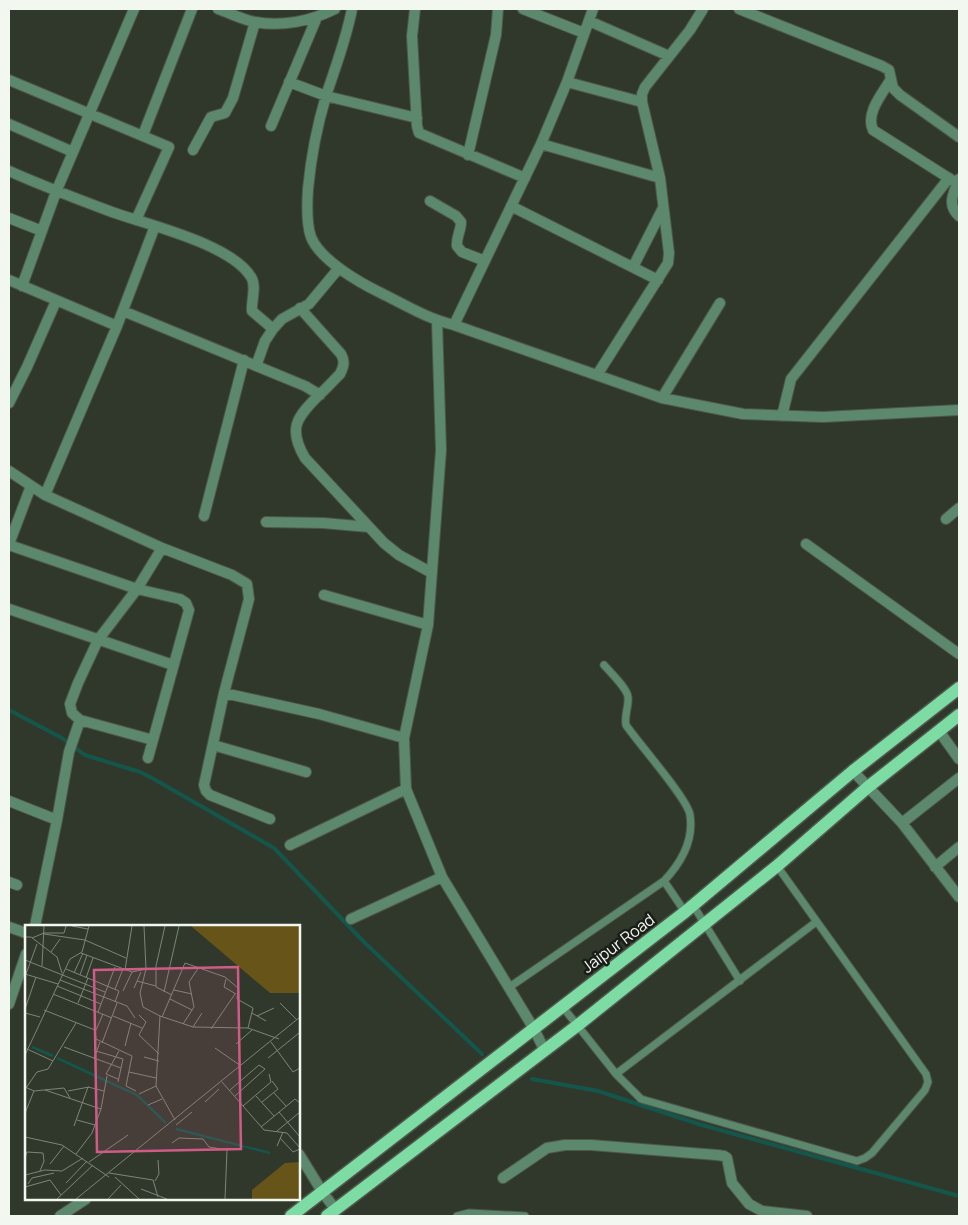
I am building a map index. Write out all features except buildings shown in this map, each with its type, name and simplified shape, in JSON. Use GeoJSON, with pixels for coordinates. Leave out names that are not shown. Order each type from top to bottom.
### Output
{"type":"FeatureCollection","features":[{"type":"Feature","properties":{"kind":"main road","name":"Jaipur Road"},"geometry":{"type":"LineString","coordinates":[[292,1216],[689,908],[852,771],[959,688]]}},
{"type":"Feature","properties":{"kind":"main road"},"geometry":{"type":"LineString","coordinates":[[332,1213],[544,1049],[578,1025],[777,866],[868,787],[959,715]]}},
{"type":"Feature","properties":{"kind":"street"},"geometry":{"type":"LineString","coordinates":[[22,286],[56,192],[134,9]]}},
{"type":"Feature","properties":{"kind":"street"},"geometry":{"type":"LineString","coordinates":[[143,135],[192,9]]}},
{"type":"Feature","properties":{"kind":"street"},"geometry":{"type":"LineString","coordinates":[[218,9],[255,22],[286,23],[317,17],[335,9]]}},
{"type":"Feature","properties":{"kind":"street"},"geometry":{"type":"LineString","coordinates":[[352,9],[347,36],[326,96],[310,164],[307,203],[311,238],[324,255],[339,268],[368,287],[437,321],[454,325],[662,398],[743,414],[782,416],[823,417],[959,410]]}},
{"type":"Feature","properties":{"kind":"street"},"geometry":{"type":"LineString","coordinates":[[415,9],[412,36],[419,133],[525,178]]}},
{"type":"Feature","properties":{"kind":"street"},"geometry":{"type":"LineString","coordinates":[[468,155],[496,35],[498,9]]}},
{"type":"Feature","properties":{"kind":"street"},"geometry":{"type":"LineString","coordinates":[[523,9],[584,33]]}},
{"type":"Feature","properties":{"kind":"street"},"geometry":{"type":"LineString","coordinates":[[454,325],[541,144],[567,82],[593,9]]}},
{"type":"Feature","properties":{"kind":"street"},"geometry":{"type":"LineString","coordinates":[[597,375],[668,264],[669,253],[660,178],[642,102],[642,94],[645,87],[690,30],[703,9]]}},
{"type":"Feature","properties":{"kind":"street"},"geometry":{"type":"LineString","coordinates":[[739,9],[889,70],[893,88],[900,95],[959,137]]}},
{"type":"Feature","properties":{"kind":"street"},"geometry":{"type":"LineString","coordinates":[[271,126],[317,17]]}},
{"type":"Feature","properties":{"kind":"street"},"geometry":{"type":"LineString","coordinates":[[589,21],[669,56]]}},
{"type":"Feature","properties":{"kind":"street"},"geometry":{"type":"LineString","coordinates":[[193,150],[210,117],[225,113],[233,98],[255,22]]}},
{"type":"Feature","properties":{"kind":"street"},"geometry":{"type":"LineString","coordinates":[[891,79],[870,116],[870,124],[873,130],[955,180]]}},
{"type":"Feature","properties":{"kind":"street"},"geometry":{"type":"LineString","coordinates":[[9,80],[169,147],[136,220]]}},
{"type":"Feature","properties":{"kind":"street"},"geometry":{"type":"LineString","coordinates":[[289,82],[326,96],[417,118]]}},
{"type":"Feature","properties":{"kind":"street"},"geometry":{"type":"LineString","coordinates":[[567,82],[642,102]]}},
{"type":"Feature","properties":{"kind":"street"},"geometry":{"type":"LineString","coordinates":[[9,124],[73,152]]}},
{"type":"Feature","properties":{"kind":"street"},"geometry":{"type":"LineString","coordinates":[[541,144],[660,178]]}},
{"type":"Feature","properties":{"kind":"street"},"geometry":{"type":"LineString","coordinates":[[9,171],[56,192],[191,237],[218,251],[247,271],[253,281],[252,311],[273,329]]}},
{"type":"Feature","properties":{"kind":"street"},"geometry":{"type":"LineString","coordinates":[[955,180],[951,201],[952,207],[959,216]]}},
{"type":"Feature","properties":{"kind":"street"},"geometry":{"type":"LineString","coordinates":[[782,416],[790,379],[955,180]]}},
{"type":"Feature","properties":{"kind":"street"},"geometry":{"type":"LineString","coordinates":[[430,201],[456,216],[461,222],[456,246],[462,252],[485,261]]}},
{"type":"Feature","properties":{"kind":"street"},"geometry":{"type":"LineString","coordinates":[[512,206],[658,280]]}},
{"type":"Feature","properties":{"kind":"street"},"geometry":{"type":"LineString","coordinates":[[633,267],[663,207]]}},
{"type":"Feature","properties":{"kind":"street"},"geometry":{"type":"LineString","coordinates":[[9,218],[42,231]]}},
{"type":"Feature","properties":{"kind":"street"},"geometry":{"type":"LineString","coordinates":[[45,495],[117,326],[155,226]]}},
{"type":"Feature","properties":{"kind":"street"},"geometry":{"type":"LineString","coordinates":[[256,366],[264,341],[273,329],[282,320],[309,304],[339,268]]}},
{"type":"Feature","properties":{"kind":"street"},"geometry":{"type":"LineString","coordinates":[[9,280],[117,326]]}},
{"type":"Feature","properties":{"kind":"street"},"geometry":{"type":"LineString","coordinates":[[9,403],[56,301]]}},
{"type":"Feature","properties":{"kind":"street"},"geometry":{"type":"LineString","coordinates":[[662,398],[720,303]]}},
{"type":"Feature","properties":{"kind":"street"},"geometry":{"type":"LineString","coordinates":[[300,308],[341,354],[344,360],[344,367],[340,374],[302,412],[296,435],[298,446],[305,458],[384,543],[432,573]]}},
{"type":"Feature","properties":{"kind":"street"},"geometry":{"type":"LineString","coordinates":[[123,311],[305,386],[320,395]]}},
{"type":"Feature","properties":{"kind":"street"},"geometry":{"type":"LineString","coordinates":[[437,321],[441,450],[432,573],[419,622],[404,738],[406,789],[442,877],[534,1029],[544,1049]]}},
{"type":"Feature","properties":{"kind":"street"},"geometry":{"type":"LineString","coordinates":[[204,516],[244,360]]}},
{"type":"Feature","properties":{"kind":"street"},"geometry":{"type":"LineString","coordinates":[[9,471],[45,495],[162,548],[232,575],[247,584],[249,599],[224,693],[204,785],[206,791],[217,798],[270,818]]}},
{"type":"Feature","properties":{"kind":"street"},"geometry":{"type":"LineString","coordinates":[[31,486],[9,544],[137,589],[180,599],[186,603],[189,610],[148,758]]}},
{"type":"Feature","properties":{"kind":"street"},"geometry":{"type":"LineString","coordinates":[[946,519],[959,508]]}},
{"type":"Feature","properties":{"kind":"street"},"geometry":{"type":"LineString","coordinates":[[266,522],[323,523],[368,527]]}},
{"type":"Feature","properties":{"kind":"street"},"geometry":{"type":"LineString","coordinates":[[806,544],[959,654]]}},
{"type":"Feature","properties":{"kind":"street"},"geometry":{"type":"LineString","coordinates":[[153,740],[80,720],[72,713],[70,704],[98,640],[137,589],[162,548]]}},
{"type":"Feature","properties":{"kind":"street"},"geometry":{"type":"LineString","coordinates":[[324,596],[419,622]]}},
{"type":"Feature","properties":{"kind":"street"},"geometry":{"type":"LineString","coordinates":[[9,609],[173,665]]}},
{"type":"Feature","properties":{"kind":"street"},"geometry":{"type":"LineString","coordinates":[[224,693],[319,714],[404,738]]}},
{"type":"Feature","properties":{"kind":"street"},"geometry":{"type":"LineString","coordinates":[[35,925],[69,752],[80,720]]}},
{"type":"Feature","properties":{"kind":"street"},"geometry":{"type":"LineString","coordinates":[[939,731],[959,759]]}},
{"type":"Feature","properties":{"kind":"street"},"geometry":{"type":"LineString","coordinates":[[213,744],[306,772]]}},
{"type":"Feature","properties":{"kind":"street"},"geometry":{"type":"LineString","coordinates":[[852,771],[902,823],[959,897]]}},
{"type":"Feature","properties":{"kind":"street"},"geometry":{"type":"LineString","coordinates":[[902,823],[959,778]]}},
{"type":"Feature","properties":{"kind":"street"},"geometry":{"type":"LineString","coordinates":[[290,844],[406,789]]}},
{"type":"Feature","properties":{"kind":"street"},"geometry":{"type":"LineString","coordinates":[[9,801],[57,820]]}},
{"type":"Feature","properties":{"kind":"street"},"geometry":{"type":"LineString","coordinates":[[935,867],[959,847]]}},
{"type":"Feature","properties":{"kind":"street"},"geometry":{"type":"LineString","coordinates":[[351,919],[442,877]]}},
{"type":"Feature","properties":{"kind":"street"},"geometry":{"type":"LineString","coordinates":[[9,926],[25,933]]}},
{"type":"Feature","properties":{"kind":"street"},"geometry":{"type":"LineString","coordinates":[[9,1004],[25,961]]}},
{"type":"Feature","properties":{"kind":"street"},"geometry":{"type":"LineString","coordinates":[[503,1178],[547,1148],[556,1146],[590,1145],[717,1154],[728,1158],[732,1183],[755,1208],[762,1211],[808,1216]]}},
{"type":"Feature","properties":{"kind":"street"},"geometry":{"type":"LineString","coordinates":[[300,1156],[323,1193],[332,1213]]}},
{"type":"Feature","properties":{"kind":"street"},"geometry":{"type":"LineString","coordinates":[[60,1216],[84,1200]]}},
{"type":"Feature","properties":{"kind":"lane"},"geometry":{"type":"LineString","coordinates":[[508,988],[664,881],[677,868],[684,854],[690,834],[690,814],[683,800],[626,725],[627,691],[604,665]]}},
{"type":"Feature","properties":{"kind":"lane"},"geometry":{"type":"LineString","coordinates":[[562,1006],[616,1074],[641,1100],[857,1161],[872,1152],[925,1090],[928,1082],[926,1074],[777,866]]}},
{"type":"Feature","properties":{"kind":"lane"},"geometry":{"type":"LineString","coordinates":[[664,881],[704,924],[740,981]]}},
{"type":"Feature","properties":{"kind":"lane"},"geometry":{"type":"LineString","coordinates":[[616,1074],[816,922]]}},
{"type":"Feature","properties":{"kind":"lane"},"geometry":{"type":"LineString","coordinates":[[457,1216],[469,1213],[525,1216]]}},
{"type":"Feature","properties":{"kind":"waterway"},"geometry":{"type":"LineString","coordinates":[[9,710],[62,738],[85,755],[140,772],[152,778],[274,848],[365,943],[482,1054]]}},
{"type":"Feature","properties":{"kind":"waterway"},"geometry":{"type":"LineString","coordinates":[[532,1079],[598,1091],[702,1125],[959,1196]]}}]}
